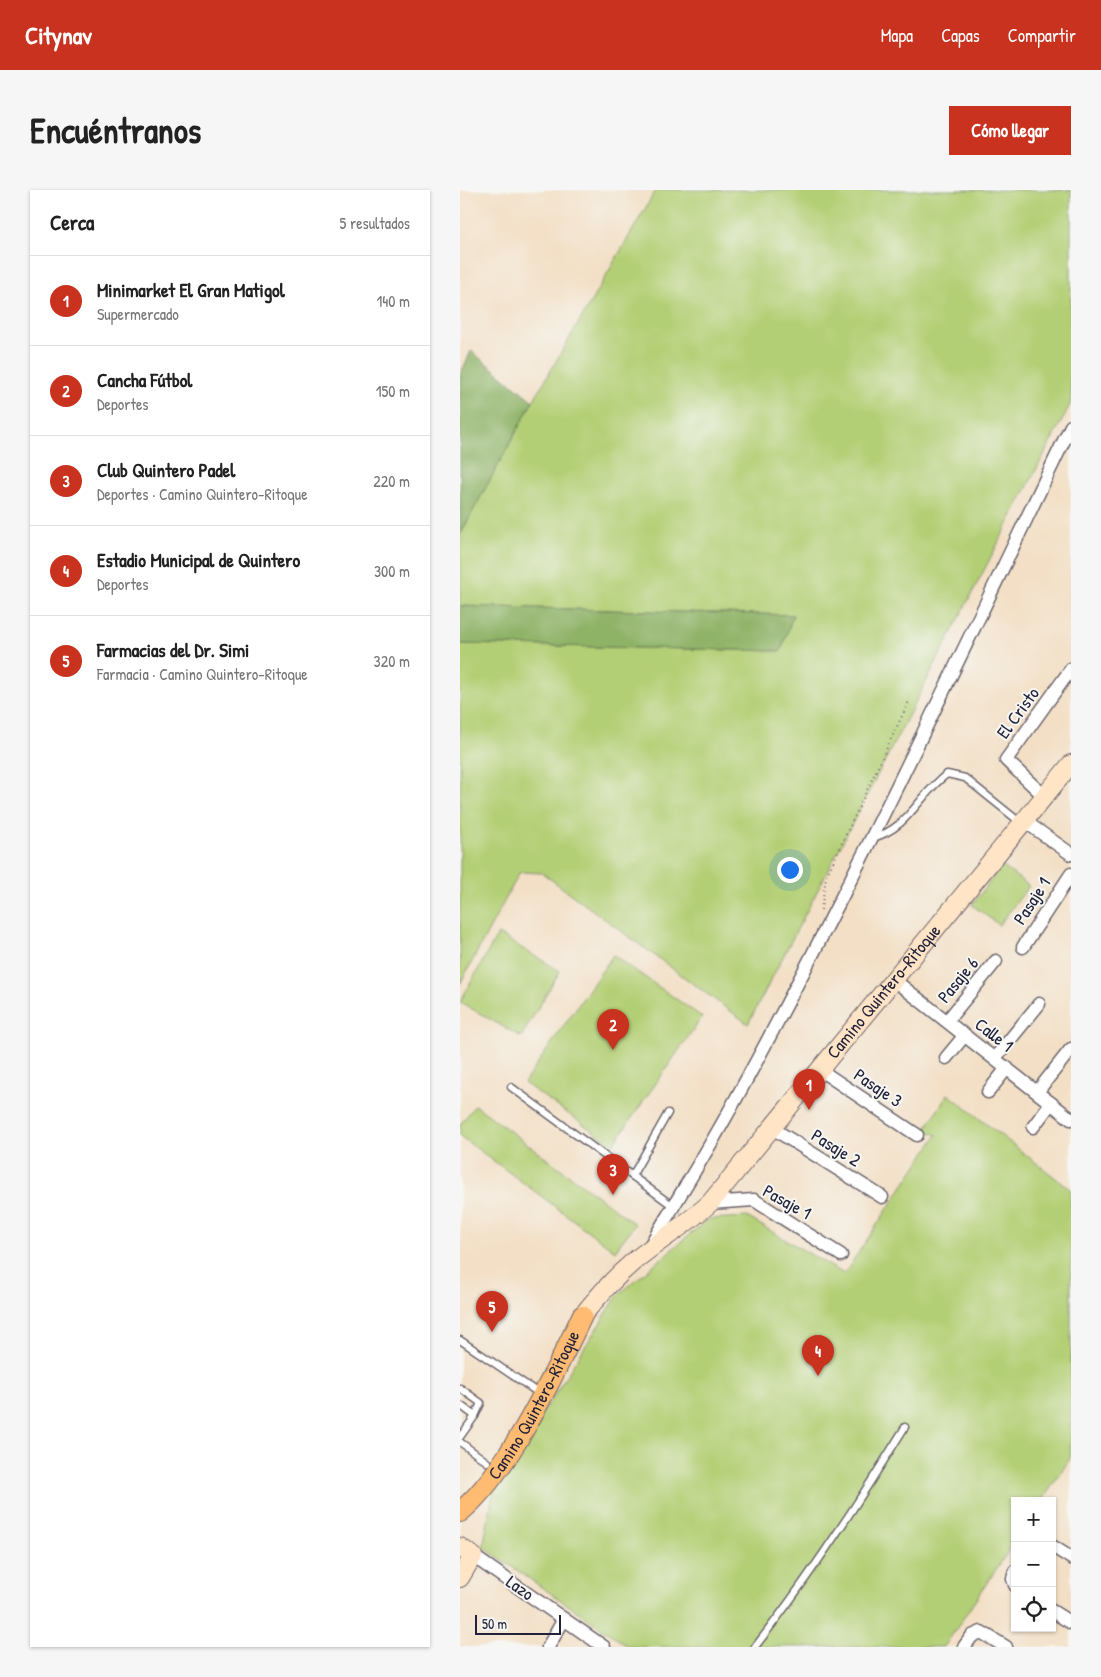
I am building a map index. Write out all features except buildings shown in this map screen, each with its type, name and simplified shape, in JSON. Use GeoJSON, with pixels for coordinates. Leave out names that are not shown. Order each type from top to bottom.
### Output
{"type":"FeatureCollection","features":[{"type":"Feature","properties":{"kind":"main road","name":"Camino Quintero-Ritoque"},"geometry":{"type":"LineString","coordinates":[[460,1498],[487,1462],[582,1316],[612,1282],[648,1251],[710,1203],[894,980],[1043,795],[1071,764]]}},
{"type":"Feature","properties":{"kind":"main road","name":"Camino Quintero-Ritoque"},"geometry":{"type":"LineString","coordinates":[[460,1512],[485,1487],[542,1396],[582,1316]]}},
{"type":"Feature","properties":{"kind":"main road"},"geometry":{"type":"LineString","coordinates":[[485,1487],[490,1472],[487,1462]]}},
{"type":"Feature","properties":{"kind":"main road"},"geometry":{"type":"LineString","coordinates":[[460,1578],[466,1551]]}},
{"type":"Feature","properties":{"kind":"street"},"geometry":{"type":"LineString","coordinates":[[648,1251],[732,1107],[870,838],[1071,426]]}},
{"type":"Feature","properties":{"kind":"street","name":"El Cristo"},"geometry":{"type":"LineString","coordinates":[[1043,795],[1006,760],[1071,669]]}},
{"type":"Feature","properties":{"kind":"street"},"geometry":{"type":"LineString","coordinates":[[1022,821],[1071,854]]}},
{"type":"Feature","properties":{"kind":"street","name":"Pasaje 1"},"geometry":{"type":"LineString","coordinates":[[1023,947],[1071,874]]}},
{"type":"Feature","properties":{"kind":"street","name":"Pasaje 6"},"geometry":{"type":"LineString","coordinates":[[947,1021],[996,961]]}},
{"type":"Feature","properties":{"kind":"street","name":"Calle 1"},"geometry":{"type":"LineString","coordinates":[[894,980],[1071,1119]]}},
{"type":"Feature","properties":{"kind":"street"},"geometry":{"type":"LineString","coordinates":[[995,1058],[1039,1004]]}},
{"type":"Feature","properties":{"kind":"street"},"geometry":{"type":"LineString","coordinates":[[946,1058],[965,1035]]}},
{"type":"Feature","properties":{"kind":"street"},"geometry":{"type":"LineString","coordinates":[[1037,1092],[1071,1049]]}},
{"type":"Feature","properties":{"kind":"street"},"geometry":{"type":"LineString","coordinates":[[988,1092],[1006,1068]]}},
{"type":"Feature","properties":{"kind":"street","name":"Pasaje 3"},"geometry":{"type":"LineString","coordinates":[[820,1070],[917,1135]]}},
{"type":"Feature","properties":{"kind":"street"},"geometry":{"type":"LineString","coordinates":[[1033,1127],[1051,1103]]}},
{"type":"Feature","properties":{"kind":"street","name":"Pasaje 2"},"geometry":{"type":"LineString","coordinates":[[772,1128],[882,1197]]}},
{"type":"Feature","properties":{"kind":"street","name":"Pasaje 1"},"geometry":{"type":"LineString","coordinates":[[710,1203],[754,1200],[841,1255]]}},
{"type":"Feature","properties":{"kind":"street"},"geometry":{"type":"LineString","coordinates":[[1056,1549],[1071,1558]]}},
{"type":"Feature","properties":{"kind":"street","name":"Lazo"},"geometry":{"type":"LineString","coordinates":[[466,1551],[604,1647]]}},
{"type":"Feature","properties":{"kind":"street"},"geometry":{"type":"LineString","coordinates":[[1056,1613],[1071,1623]]}},
{"type":"Feature","properties":{"kind":"street"},"geometry":{"type":"LineString","coordinates":[[548,1647],[564,1620]]}},
{"type":"Feature","properties":{"kind":"street"},"geometry":{"type":"LineString","coordinates":[[967,1642],[977,1633],[984,1633],[1006,1647]]}},
{"type":"Feature","properties":{"kind":"lane"},"geometry":{"type":"LineString","coordinates":[[870,838],[888,832],[902,823],[931,788],[947,774],[965,778],[1022,821]]}},
{"type":"Feature","properties":{"kind":"lane"},"geometry":{"type":"LineString","coordinates":[[511,1087],[673,1206]]}},
{"type":"Feature","properties":{"kind":"lane"},"geometry":{"type":"LineString","coordinates":[[632,1176],[668,1113]]}},
{"type":"Feature","properties":{"kind":"lane"},"geometry":{"type":"LineString","coordinates":[[460,1340],[534,1390]]}},
{"type":"Feature","properties":{"kind":"lane"},"geometry":{"type":"LineString","coordinates":[[460,1388],[481,1403],[475,1416],[460,1437]]}},
{"type":"Feature","properties":{"kind":"lane"},"geometry":{"type":"LineString","coordinates":[[460,1405],[475,1416]]}},
{"type":"Feature","properties":{"kind":"lane"},"geometry":{"type":"LineString","coordinates":[[755,1647],[793,1599],[836,1537],[905,1427]]}},
{"type":"Feature","properties":{"kind":"lane"},"geometry":{"type":"LineString","coordinates":[[460,1442],[487,1462]]}},
{"type":"Feature","properties":{"kind":"path"},"geometry":{"type":"LineString","coordinates":[[820,912],[826,876],[910,698]]}},
{"type":"Feature","properties":{"kind":"green space"},"geometry":{"type":"Polygon","coordinates":[[[656,190],[1071,190],[1071,403],[748,1024],[542,873],[520,872],[460,984],[460,644],[781,651],[793,615],[460,606],[460,535],[533,401],[656,190]]]}},
{"type":"Feature","properties":{"kind":"green space"},"geometry":{"type":"Polygon","coordinates":[[[471,351],[533,401],[460,535],[460,375],[471,351]]]}},
{"type":"Feature","properties":{"kind":"green space"},"geometry":{"type":"Polygon","coordinates":[[[460,606],[793,615],[781,651],[460,644],[460,606]]]}},
{"type":"Feature","properties":{"kind":"green space"},"geometry":{"type":"Polygon","coordinates":[[[1002,866],[1029,886],[999,925],[972,905],[1002,866]]]}},
{"type":"Feature","properties":{"kind":"green space"},"geometry":{"type":"Polygon","coordinates":[[[498,934],[560,971],[521,1037],[460,1002],[498,934]]]}},
{"type":"Feature","properties":{"kind":"green space"},"geometry":{"type":"Polygon","coordinates":[[[613,955],[702,1017],[613,1145],[524,1083],[613,955]]]}},
{"type":"Feature","properties":{"kind":"green space"},"geometry":{"type":"Polygon","coordinates":[[[948,1094],[1071,1190],[1071,1457],[1045,1497],[1011,1497],[1011,1547],[944,1647],[629,1647],[483,1547],[494,1489],[618,1295],[708,1219],[747,1217],[844,1274],[937,1135],[925,1130],[948,1094]]]}},
{"type":"Feature","properties":{"kind":"green space"},"geometry":{"type":"Polygon","coordinates":[[[475,1105],[635,1224],[615,1251],[460,1136],[460,1125],[475,1105]]]}},
{"type":"Feature","properties":{"kind":"place","name":"Cancha Fútbol"},"geometry":{"type":"Point","coordinates":[613,1050]}},
{"type":"Feature","properties":{"kind":"place","name":"Minimarket El Gran Matigol"},"geometry":{"type":"Point","coordinates":[809,1110]}},
{"type":"Feature","properties":{"kind":"place","name":"Club Quintero Padel"},"geometry":{"type":"Point","coordinates":[613,1195]}},
{"type":"Feature","properties":{"kind":"place","name":"Farmacias del Dr. Simi"},"geometry":{"type":"Point","coordinates":[492,1332]}},
{"type":"Feature","properties":{"kind":"place","name":"Estadio Municipal de Quintero"},"geometry":{"type":"Point","coordinates":[818,1376]}}]}
